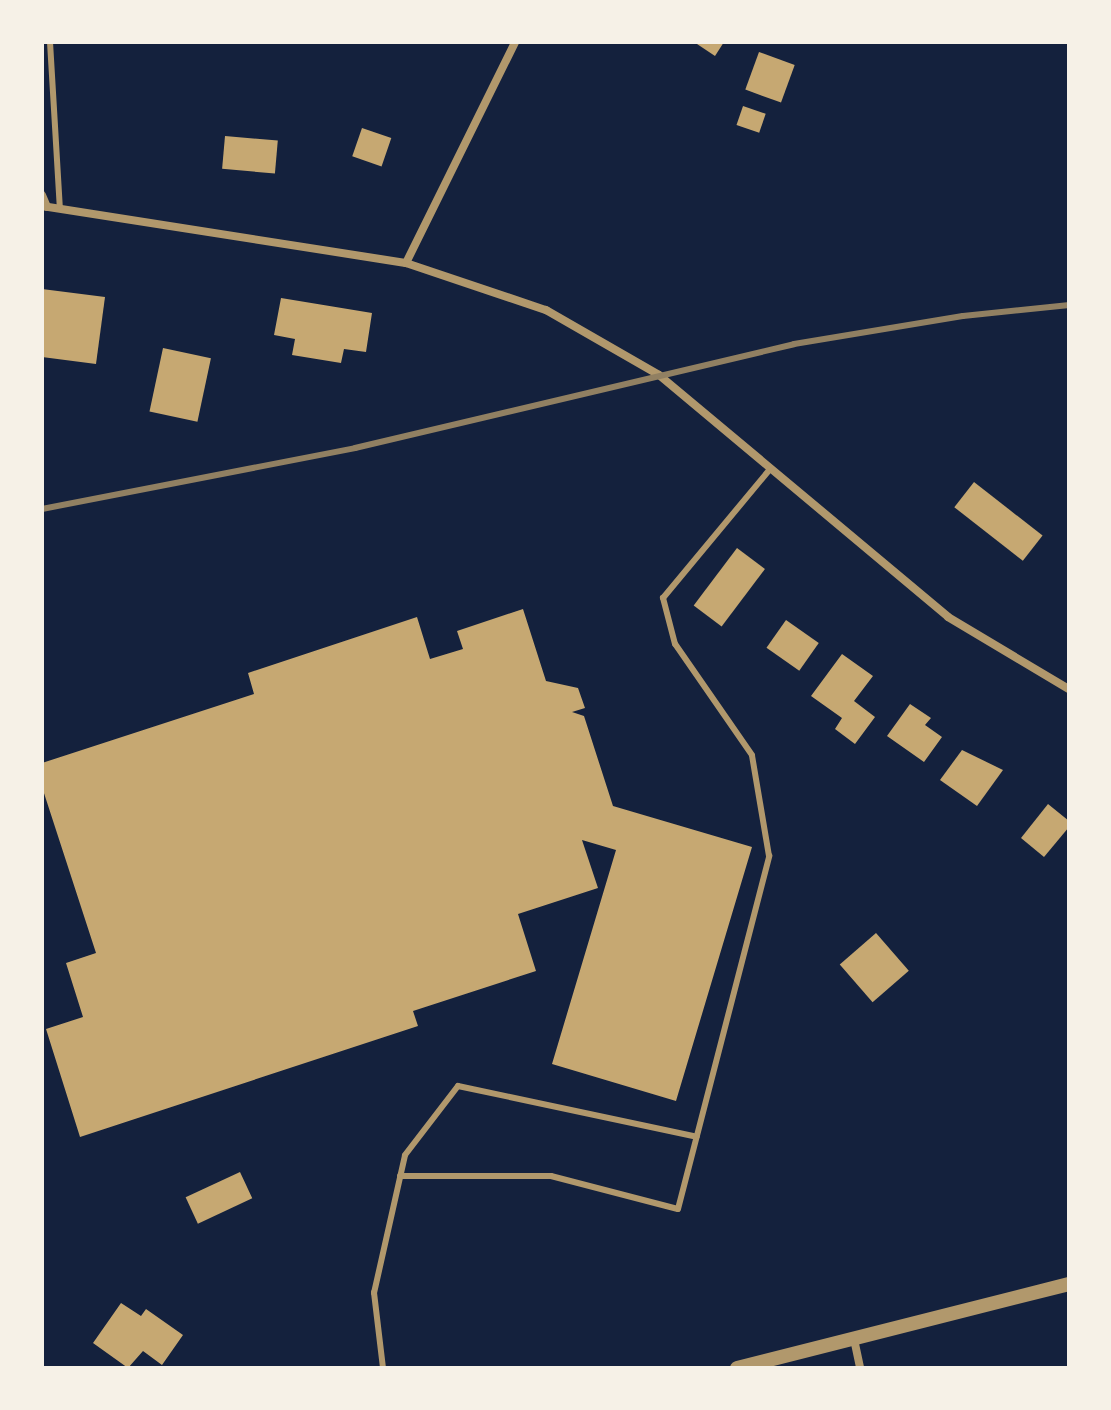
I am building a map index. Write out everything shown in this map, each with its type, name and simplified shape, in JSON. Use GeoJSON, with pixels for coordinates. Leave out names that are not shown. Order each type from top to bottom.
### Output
{"type":"FeatureCollection","features":[{"type":"Feature","properties":{"kind":"street"},"geometry":{"type":"LineString","coordinates":[[406,263],[515,42]]}},
{"type":"Feature","properties":{"kind":"street"},"geometry":{"type":"LineString","coordinates":[[42,195],[44,206],[60,209],[406,263],[546,310],[659,375],[948,617],[1069,689]]}},
{"type":"Feature","properties":{"kind":"street"},"geometry":{"type":"LineString","coordinates":[[737,1368],[1069,1284]]}},
{"type":"Feature","properties":{"kind":"street"},"geometry":{"type":"LineString","coordinates":[[854,1339],[860,1368]]}},
{"type":"Feature","properties":{"kind":"lane"},"geometry":{"type":"LineString","coordinates":[[50,42],[60,209]]}},
{"type":"Feature","properties":{"kind":"lane"},"geometry":{"type":"LineString","coordinates":[[51,51],[58,42]]}},
{"type":"Feature","properties":{"kind":"lane"},"geometry":{"type":"LineString","coordinates":[[400,1176],[551,1176],[678,1209],[769,856],[752,755],[675,644],[663,598],[770,469]]}},
{"type":"Feature","properties":{"kind":"lane"},"geometry":{"type":"LineString","coordinates":[[383,1368],[374,1293],[405,1155],[458,1086],[697,1137]]}},
{"type":"Feature","properties":{"kind":"building"},"geometry":{"type":"Polygon","coordinates":[[[694,42],[724,42],[715,56],[694,42]]]}},
{"type":"Feature","properties":{"kind":"building"},"geometry":{"type":"Polygon","coordinates":[[[759,52],[795,65],[781,103],[745,90],[759,52]]]}},
{"type":"Feature","properties":{"kind":"building"},"geometry":{"type":"Polygon","coordinates":[[[743,106],[766,114],[759,133],[736,125],[743,106]]]}},
{"type":"Feature","properties":{"kind":"building"},"geometry":{"type":"Polygon","coordinates":[[[362,128],[391,138],[382,166],[352,156],[362,128]]]}},
{"type":"Feature","properties":{"kind":"building"},"geometry":{"type":"Polygon","coordinates":[[[225,136],[278,141],[275,173],[222,169],[225,136]]]}},
{"type":"Feature","properties":{"kind":"building"},"geometry":{"type":"Polygon","coordinates":[[[42,289],[105,297],[96,364],[42,357],[42,289]]]}},
{"type":"Feature","properties":{"kind":"building"},"geometry":{"type":"Polygon","coordinates":[[[281,298],[372,313],[366,352],[344,349],[341,363],[292,355],[295,339],[274,335],[281,298]]]}},
{"type":"Feature","properties":{"kind":"building"},"geometry":{"type":"Polygon","coordinates":[[[163,348],[211,358],[197,422],[149,412],[163,348]]]}},
{"type":"Feature","properties":{"kind":"building"},"geometry":{"type":"Polygon","coordinates":[[[974,482],[1043,536],[1023,561],[954,507],[974,482]]]}},
{"type":"Feature","properties":{"kind":"building"},"geometry":{"type":"Polygon","coordinates":[[[737,548],[765,569],[722,627],[694,606],[737,548]]]}},
{"type":"Feature","properties":{"kind":"building"},"geometry":{"type":"Polygon","coordinates":[[[523,609],[546,681],[578,688],[585,708],[572,712],[584,716],[613,806],[752,847],[676,1101],[552,1064],[616,850],[582,840],[598,888],[518,914],[536,971],[413,1011],[418,1026],[80,1137],[46,1029],[83,1017],[66,963],[96,953],[42,787],[42,763],[254,694],[248,673],[417,617],[430,659],[463,649],[457,631],[523,609]]]}},
{"type":"Feature","properties":{"kind":"building"},"geometry":{"type":"Polygon","coordinates":[[[786,620],[819,643],[799,671],[766,648],[786,620]]]}},
{"type":"Feature","properties":{"kind":"building"},"geometry":{"type":"Polygon","coordinates":[[[842,654],[873,676],[854,701],[875,717],[855,744],[835,729],[842,718],[811,696],[842,654]]]}},
{"type":"Feature","properties":{"kind":"building"},"geometry":{"type":"Polygon","coordinates":[[[910,704],[931,718],[925,725],[942,737],[924,762],[887,736],[910,704]]]}},
{"type":"Feature","properties":{"kind":"building"},"geometry":{"type":"Polygon","coordinates":[[[962,750],[1003,770],[977,806],[940,780],[962,750]]]}},
{"type":"Feature","properties":{"kind":"building"},"geometry":{"type":"Polygon","coordinates":[[[1048,804],[1069,821],[1069,827],[1044,857],[1021,838],[1048,804]]]}},
{"type":"Feature","properties":{"kind":"building"},"geometry":{"type":"Polygon","coordinates":[[[876,933],[909,971],[873,1002],[840,964],[876,933]]]}},
{"type":"Feature","properties":{"kind":"building"},"geometry":{"type":"Polygon","coordinates":[[[240,1172],[252,1198],[198,1224],[186,1197],[240,1172]]]}},
{"type":"Feature","properties":{"kind":"building"},"geometry":{"type":"Polygon","coordinates":[[[121,1303],[141,1316],[146,1309],[183,1335],[162,1365],[143,1351],[128,1368],[93,1343],[121,1303]]]}},
{"type":"Feature","properties":{"kind":"railway"},"geometry":{"type":"LineString","coordinates":[[42,509],[355,448],[794,344],[963,316],[1069,305]]}}]}
